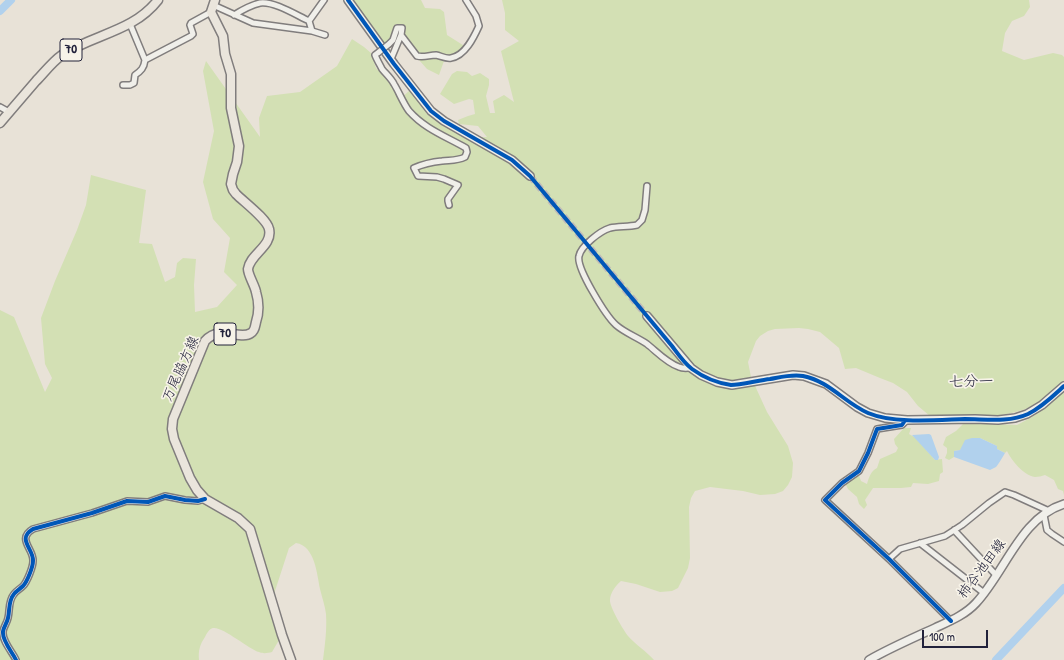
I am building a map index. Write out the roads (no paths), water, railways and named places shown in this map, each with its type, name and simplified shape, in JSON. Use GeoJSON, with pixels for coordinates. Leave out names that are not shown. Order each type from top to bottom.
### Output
{"type":"FeatureCollection","features":[{"type":"Feature","properties":{"kind":"main road","name":"70"},"geometry":{"type":"LineString","coordinates":[[0,123],[43,73],[60,57],[76,47],[130,24],[151,9],[158,0]]}},
{"type":"Feature","properties":{"kind":"main road","name":"万尾脇方線"},"geometry":{"type":"LineString","coordinates":[[213,6],[224,36],[225,54],[231,74],[231,108],[239,146],[237,162],[231,184],[233,190],[241,199],[266,222],[270,234],[264,247],[255,255],[250,263],[248,270],[257,293],[259,306],[254,330],[250,334],[244,335],[217,334],[210,336],[205,341],[173,419],[172,429],[180,455],[197,490],[205,499],[238,518],[250,529],[291,660]]}},
{"type":"Feature","properties":{"kind":"street"},"geometry":{"type":"LineString","coordinates":[[309,21],[324,0]]}},
{"type":"Feature","properties":{"kind":"street"},"geometry":{"type":"LineString","coordinates":[[348,0],[431,111],[444,121],[512,160],[530,176]]}},
{"type":"Feature","properties":{"kind":"street"},"geometry":{"type":"LineString","coordinates":[[402,35],[417,56],[423,58],[430,55],[450,58],[457,56],[469,46],[479,26],[476,16],[466,0]]}},
{"type":"Feature","properties":{"kind":"street"},"geometry":{"type":"LineString","coordinates":[[234,15],[259,3],[266,3],[290,11],[309,21],[312,31]]}},
{"type":"Feature","properties":{"kind":"street"},"geometry":{"type":"LineString","coordinates":[[145,60],[191,36],[193,34],[190,25],[191,23],[213,6],[253,23],[312,31],[326,35]]}},
{"type":"Feature","properties":{"kind":"street"},"geometry":{"type":"LineString","coordinates":[[123,85],[130,85],[134,83],[135,76],[142,70],[145,60],[130,24]]}},
{"type":"Feature","properties":{"kind":"street"},"geometry":{"type":"LineString","coordinates":[[391,59],[402,35],[402,28],[397,28],[393,40],[375,55],[382,69],[391,79],[413,115],[427,127],[466,148],[467,152],[465,157],[459,160],[423,164],[414,168],[418,176],[444,179],[458,185],[448,199],[449,205]]}},
{"type":"Feature","properties":{"kind":"street"},"geometry":{"type":"LineString","coordinates":[[0,107],[9,112]]}},
{"type":"Feature","properties":{"kind":"street"},"geometry":{"type":"LineString","coordinates":[[647,186],[645,210],[642,220],[637,225],[606,230],[584,246],[579,255],[579,261],[600,304],[616,325],[646,344],[672,364],[679,368],[691,368]]}},
{"type":"Feature","properties":{"kind":"street"},"geometry":{"type":"LineString","coordinates":[[646,316],[691,368],[702,376],[717,382],[732,385],[793,375],[804,376],[826,384],[857,407],[868,413],[885,418],[907,420],[998,420],[1015,418],[1027,414],[1042,405],[1064,386]]}},
{"type":"Feature","properties":{"kind":"street"},"geometry":{"type":"LineString","coordinates":[[907,420],[902,425],[877,429],[859,471],[842,483],[825,500],[889,559],[951,621]]}},
{"type":"Feature","properties":{"kind":"street"},"geometry":{"type":"LineString","coordinates":[[889,559],[900,549],[946,536],[962,525],[988,502],[1004,492],[1014,494],[1046,513],[1047,530],[1064,542]]}},
{"type":"Feature","properties":{"kind":"street"},"geometry":{"type":"LineString","coordinates":[[16,660],[5,640],[3,633],[8,618],[10,600],[24,585],[33,565],[34,559],[25,541],[26,535],[29,531],[92,513],[127,501],[148,502],[165,496],[198,501],[205,499]]}},
{"type":"Feature","properties":{"kind":"street","name":"柿谷池田線"},"geometry":{"type":"LineString","coordinates":[[869,660],[951,621],[966,612],[984,593],[1025,533],[1035,521],[1046,513],[1064,504]]}},
{"type":"Feature","properties":{"kind":"street"},"geometry":{"type":"LineString","coordinates":[[954,530],[996,575]]}},
{"type":"Feature","properties":{"kind":"street"},"geometry":{"type":"LineString","coordinates":[[920,543],[984,593]]}},
{"type":"Feature","properties":{"kind":"water"},"geometry":{"type":"Polygon","coordinates":[[[912,435],[931,435],[939,457],[938,460],[935,460],[912,435]]]}},
{"type":"Feature","properties":{"kind":"water"},"geometry":{"type":"Polygon","coordinates":[[[980,438],[997,446],[997,449],[1005,453],[996,467],[990,470],[954,457],[954,451],[960,450],[965,440],[980,438]]]}},
{"type":"Feature","properties":{"kind":"waterway"},"geometry":{"type":"LineString","coordinates":[[0,11],[11,0]]}},
{"type":"Feature","properties":{"kind":"waterway"},"geometry":{"type":"LineString","coordinates":[[996,660],[1064,588]]}},
{"type":"Feature","properties":{"kind":"tunnel"},"geometry":{"type":"LineString","coordinates":[[530,176],[647,316]]}},
{"type":"Feature","properties":{"kind":"district","name":"七分一"},"geometry":{"type":"Point","coordinates":[971,382]}}]}
